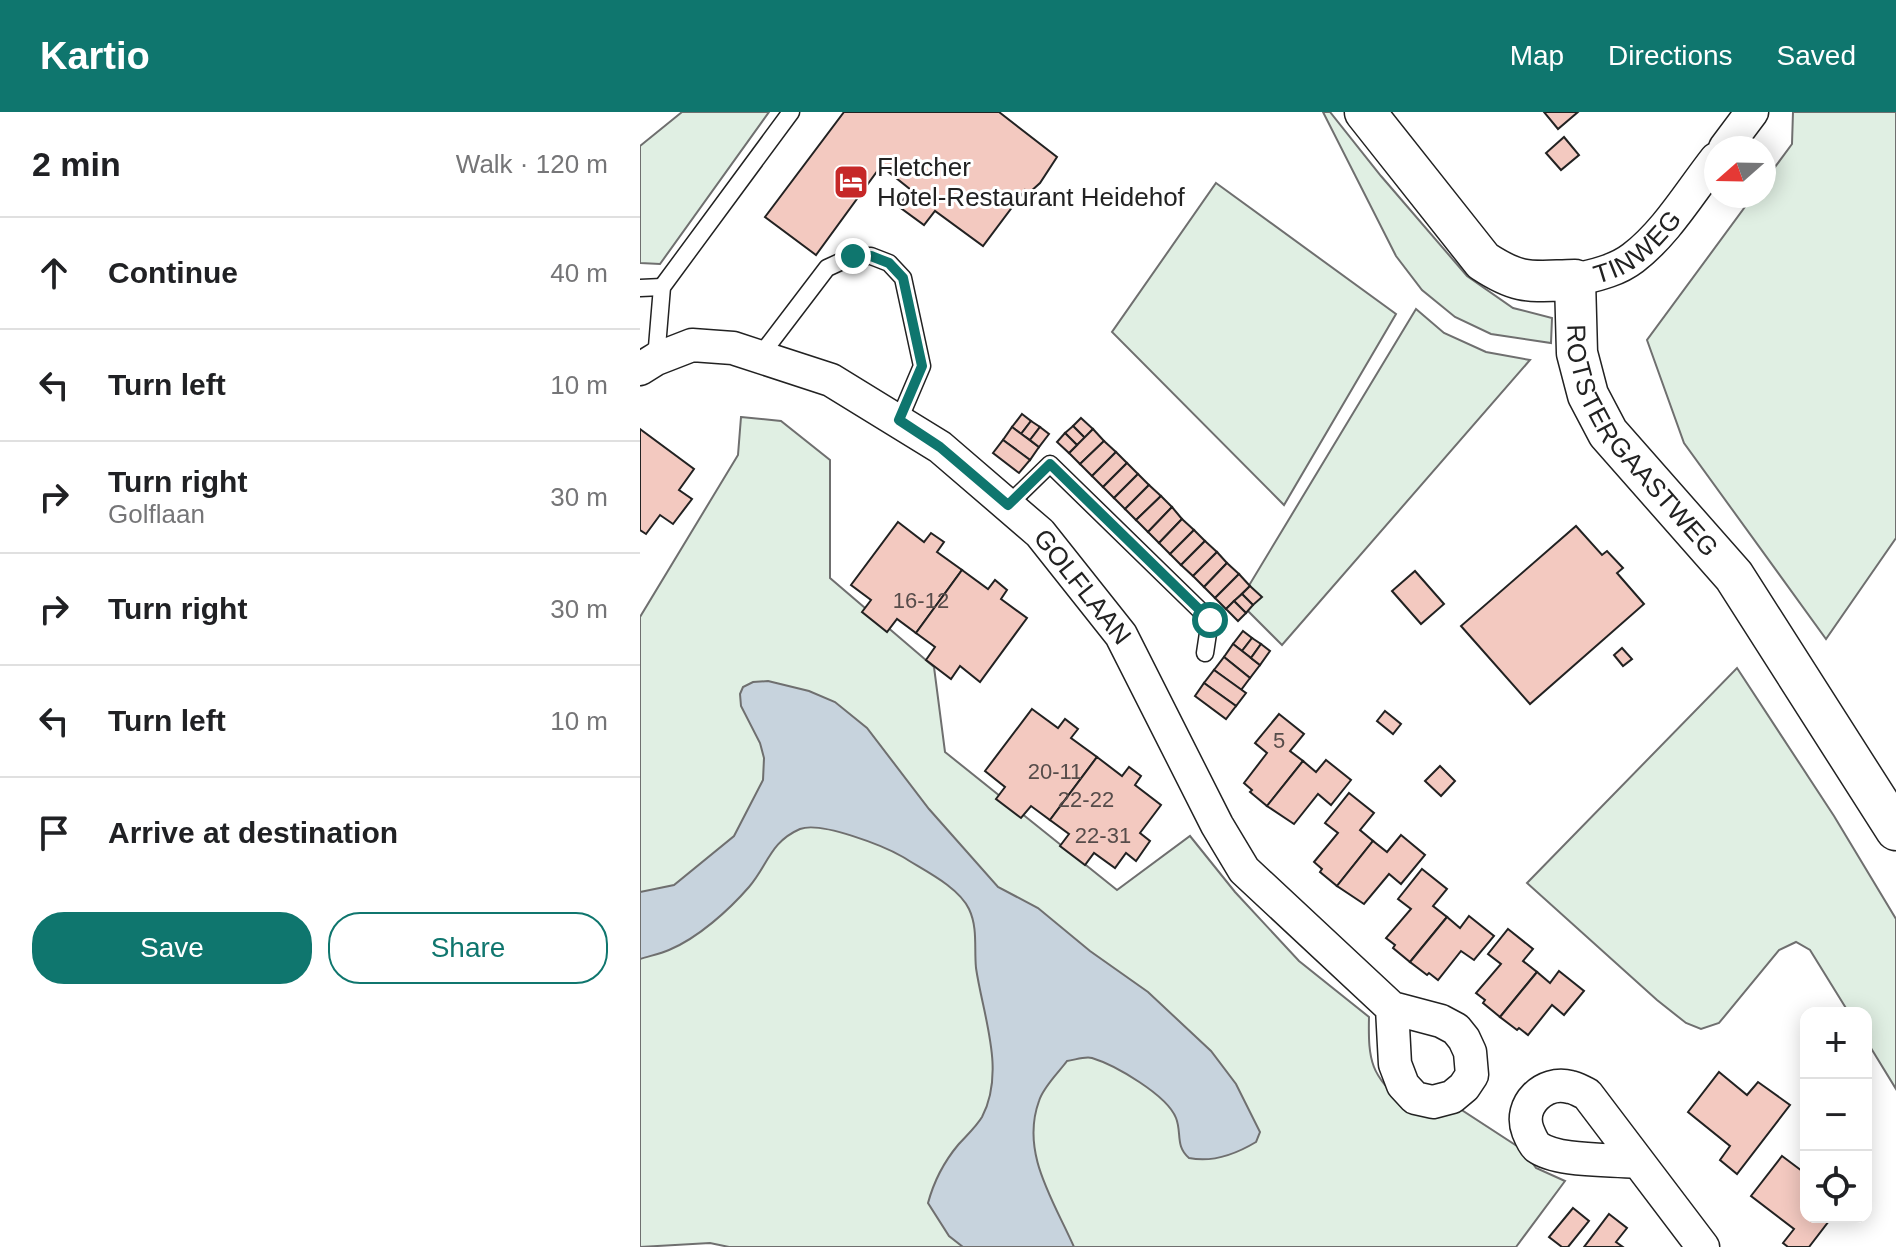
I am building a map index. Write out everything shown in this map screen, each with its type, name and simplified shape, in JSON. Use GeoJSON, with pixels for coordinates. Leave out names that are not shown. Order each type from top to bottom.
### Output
{"type":"FeatureCollection","features":[{"type":"Feature","properties":{"kind":"street","name":"ROTSTERGAASTWEG"},"geometry":{"type":"LineString","coordinates":[[1365,112],[1483,261],[1502,274],[1523,282],[1575,280],[1577,353],[1588,395],[1608,433],[1734,576],[1896,830]]}},
{"type":"Feature","properties":{"kind":"street"},"geometry":{"type":"LineString","coordinates":[[1734,136],[1752,112]]}},
{"type":"Feature","properties":{"kind":"street","name":"TINWEG"},"geometry":{"type":"LineString","coordinates":[[1575,280],[1604,273],[1631,260],[1653,241],[1704,175]]}},
{"type":"Feature","properties":{"kind":"street","name":"GOLFLAAN"},"geometry":{"type":"LineString","coordinates":[[648,364],[692,345],[733,348],[831,380],[940,447],[1008,505],[1040,533],[1121,635],[1217,825],[1244,870],[1392,1008]]}},
{"type":"Feature","properties":{"kind":"street"},"geometry":{"type":"LineString","coordinates":[[1636,1162],[1703,1247]]}},
{"type":"Feature","properties":{"kind":"lane"},"geometry":{"type":"LineString","coordinates":[[648,364],[662,287],[791,112]]}},
{"type":"Feature","properties":{"kind":"lane"},"geometry":{"type":"LineString","coordinates":[[760,356],[827,268],[853,256],[871,256],[889,263],[903,278],[922,366],[899,420]]}},
{"type":"Feature","properties":{"kind":"lane"},"geometry":{"type":"LineString","coordinates":[[640,288],[662,287]]}},
{"type":"Feature","properties":{"kind":"lane"},"geometry":{"type":"LineString","coordinates":[[1008,505],[1050,464],[1210,620],[1205,653]]}},
{"type":"Feature","properties":{"kind":"green space"},"geometry":{"type":"Polygon","coordinates":[[[682,112],[769,112],[660,264],[640,263],[640,146],[682,112]]]}},
{"type":"Feature","properties":{"kind":"green space"},"geometry":{"type":"Polygon","coordinates":[[[1323,112],[1330,112],[1467,276],[1513,308],[1552,318],[1551,343],[1491,334],[1455,317],[1422,290],[1396,256],[1323,112]]]}},
{"type":"Feature","properties":{"kind":"green space"},"geometry":{"type":"Polygon","coordinates":[[[1793,112],[1896,112],[1896,538],[1826,639],[1684,443],[1647,340],[1744,208],[1776,208],[1776,166],[1792,144],[1793,112]]]}},
{"type":"Feature","properties":{"kind":"green space"},"geometry":{"type":"Polygon","coordinates":[[[1216,183],[1396,314],[1284,505],[1112,332],[1216,183]]]}},
{"type":"Feature","properties":{"kind":"green space"},"geometry":{"type":"Polygon","coordinates":[[[1416,309],[1444,333],[1486,352],[1530,360],[1282,645],[1239,602],[1416,309]]]}},
{"type":"Feature","properties":{"kind":"green space"},"geometry":{"type":"Polygon","coordinates":[[[741,417],[781,421],[830,460],[830,578],[934,667],[945,752],[1117,890],[1190,836],[1235,892],[1299,961],[1369,1017],[1369,1046],[1374,1067],[1385,1085],[1405,1106],[1457,1107],[1523,1150],[1536,1168],[1565,1181],[1516,1247],[729,1247],[710,1243],[640,1247],[640,617],[738,455],[741,417]]]}},
{"type":"Feature","properties":{"kind":"green space"},"geometry":{"type":"Polygon","coordinates":[[[1737,668],[1834,816],[1896,919],[1896,1089],[1872,1050],[1872,1007],[1845,1007],[1810,950],[1796,942],[1779,950],[1719,1023],[1701,1029],[1686,1023],[1657,1000],[1527,883],[1737,668]]]}},
{"type":"Feature","properties":{"kind":"shaded area"},"geometry":{"type":"Polygon","coordinates":[[[768,681],[809,691],[835,702],[867,728],[929,809],[998,887],[1038,908],[1090,951],[1148,992],[1211,1051],[1236,1084],[1260,1132],[1256,1142],[1224,1156],[1189,1158],[1180,1144],[1176,1118],[1152,1091],[1114,1067],[1092,1058],[1067,1061],[1041,1096],[1034,1120],[1034,1139],[1042,1176],[1074,1247],[963,1247],[949,1236],[928,1203],[948,1159],[982,1117],[992,1081],[991,1043],[976,968],[974,923],[969,909],[957,893],[930,873],[882,847],[837,831],[810,827],[800,829],[782,840],[749,887],[712,923],[680,945],[640,959],[640,892],[674,885],[734,836],[763,780],[764,758],[760,743],[741,706],[740,694],[743,687],[753,682],[768,681]]]}},
{"type":"Feature","properties":{"kind":"building"},"geometry":{"type":"Polygon","coordinates":[[[844,112],[999,112],[1057,157],[1040,183],[1029,193],[1025,190],[983,246],[935,211],[924,225],[898,206],[911,190],[881,166],[816,255],[765,217],[844,112]]]}},
{"type":"Feature","properties":{"kind":"building"},"geometry":{"type":"Polygon","coordinates":[[[1544,112],[1578,112],[1558,129],[1544,112]]]}},
{"type":"Feature","properties":{"kind":"building"},"geometry":{"type":"Polygon","coordinates":[[[1564,137],[1579,155],[1561,170],[1546,153],[1564,137]]]}},
{"type":"Feature","properties":{"kind":"building"},"geometry":{"type":"Polygon","coordinates":[[[1022,414],[1031,421],[1021,434],[1012,427],[1022,414]]]}},
{"type":"Feature","properties":{"kind":"building"},"geometry":{"type":"Polygon","coordinates":[[[1081,418],[1093,429],[1085,438],[1073,426],[1081,418]]]}},
{"type":"Feature","properties":{"kind":"building"},"geometry":{"type":"Polygon","coordinates":[[[1031,421],[1040,427],[1030,440],[1021,434],[1031,421]]]}},
{"type":"Feature","properties":{"kind":"building"},"geometry":{"type":"Polygon","coordinates":[[[1073,426],[1085,438],[1077,445],[1065,433],[1073,426]]]}},
{"type":"Feature","properties":{"kind":"building"},"geometry":{"type":"Polygon","coordinates":[[[1012,427],[1039,447],[1030,460],[1003,440],[1012,427]]]}},
{"type":"Feature","properties":{"kind":"building"},"geometry":{"type":"Polygon","coordinates":[[[1040,427],[1049,434],[1039,447],[1030,440],[1040,427]]]}},
{"type":"Feature","properties":{"kind":"building"},"geometry":{"type":"Polygon","coordinates":[[[640,429],[694,469],[679,490],[692,499],[673,524],[660,515],[646,534],[640,530],[640,429]]]}},
{"type":"Feature","properties":{"kind":"building"},"geometry":{"type":"Polygon","coordinates":[[[1093,429],[1104,441],[1080,464],[1069,453],[1093,429]]]}},
{"type":"Feature","properties":{"kind":"building"},"geometry":{"type":"Polygon","coordinates":[[[1065,433],[1077,445],[1069,453],[1057,442],[1065,433]]]}},
{"type":"Feature","properties":{"kind":"building"},"geometry":{"type":"Polygon","coordinates":[[[1003,440],[1030,460],[1019,473],[993,453],[1003,440]]]}},
{"type":"Feature","properties":{"kind":"building"},"geometry":{"type":"Polygon","coordinates":[[[1104,441],[1116,452],[1092,476],[1080,464],[1104,441]]]}},
{"type":"Feature","properties":{"kind":"building"},"geometry":{"type":"Polygon","coordinates":[[[1116,452],[1127,463],[1103,487],[1092,476],[1116,452]]]}},
{"type":"Feature","properties":{"kind":"building"},"geometry":{"type":"Polygon","coordinates":[[[1127,463],[1138,474],[1114,498],[1103,487],[1127,463]]]}},
{"type":"Feature","properties":{"kind":"building"},"geometry":{"type":"Polygon","coordinates":[[[1138,474],[1149,485],[1125,509],[1114,498],[1138,474]]]}},
{"type":"Feature","properties":{"kind":"building"},"geometry":{"type":"Polygon","coordinates":[[[1149,485],[1161,496],[1136,520],[1125,509],[1149,485]]]}},
{"type":"Feature","properties":{"kind":"building"},"geometry":{"type":"Polygon","coordinates":[[[1161,496],[1172,507],[1148,532],[1136,520],[1161,496]]]}},
{"type":"Feature","properties":{"kind":"building"},"geometry":{"type":"Polygon","coordinates":[[[1172,507],[1182,519],[1159,543],[1148,532],[1172,507]]]}},
{"type":"Feature","properties":{"kind":"building"},"geometry":{"type":"Polygon","coordinates":[[[1182,519],[1194,530],[1170,554],[1159,543],[1182,519]]]}},
{"type":"Feature","properties":{"kind":"building"},"geometry":{"type":"Polygon","coordinates":[[[898,522],[924,542],[931,533],[944,542],[937,552],[962,570],[916,633],[897,619],[887,632],[862,612],[871,600],[851,585],[898,522]]]}},
{"type":"Feature","properties":{"kind":"building"},"geometry":{"type":"Polygon","coordinates":[[[1576,526],[1602,555],[1607,551],[1623,568],[1617,573],[1644,604],[1530,704],[1461,626],[1576,526]]]}},
{"type":"Feature","properties":{"kind":"building"},"geometry":{"type":"Polygon","coordinates":[[[1194,530],[1205,541],[1181,565],[1170,554],[1194,530]]]}},
{"type":"Feature","properties":{"kind":"building"},"geometry":{"type":"Polygon","coordinates":[[[1205,541],[1217,552],[1193,576],[1181,565],[1205,541]]]}},
{"type":"Feature","properties":{"kind":"building"},"geometry":{"type":"Polygon","coordinates":[[[1217,552],[1227,563],[1204,587],[1193,576],[1217,552]]]}},
{"type":"Feature","properties":{"kind":"building"},"geometry":{"type":"Polygon","coordinates":[[[1227,563],[1239,574],[1215,598],[1204,587],[1227,563]]]}},
{"type":"Feature","properties":{"kind":"building"},"geometry":{"type":"Polygon","coordinates":[[[962,570],[988,589],[995,580],[1007,590],[1001,599],[1027,618],[980,682],[960,666],[951,679],[926,660],[935,647],[916,633],[962,570]]]}},
{"type":"Feature","properties":{"kind":"building"},"geometry":{"type":"Polygon","coordinates":[[[1415,571],[1444,604],[1421,624],[1392,591],[1415,571]]]}},
{"type":"Feature","properties":{"kind":"building"},"geometry":{"type":"Polygon","coordinates":[[[1239,574],[1250,586],[1226,609],[1215,598],[1239,574]]]}},
{"type":"Feature","properties":{"kind":"building"},"geometry":{"type":"Polygon","coordinates":[[[1250,586],[1262,597],[1253,605],[1242,594],[1250,586]]]}},
{"type":"Feature","properties":{"kind":"building"},"geometry":{"type":"Polygon","coordinates":[[[1242,594],[1253,605],[1246,613],[1234,601],[1242,594]]]}},
{"type":"Feature","properties":{"kind":"building"},"geometry":{"type":"Polygon","coordinates":[[[1234,601],[1246,613],[1238,621],[1226,609],[1234,601]]]}},
{"type":"Feature","properties":{"kind":"building"},"geometry":{"type":"Polygon","coordinates":[[[1243,631],[1252,638],[1242,651],[1233,644],[1243,631]]]}},
{"type":"Feature","properties":{"kind":"building"},"geometry":{"type":"Polygon","coordinates":[[[1252,638],[1261,644],[1251,658],[1242,651],[1252,638]]]}},
{"type":"Feature","properties":{"kind":"building"},"geometry":{"type":"Polygon","coordinates":[[[1233,644],[1260,665],[1250,678],[1224,657],[1233,644]]]}},
{"type":"Feature","properties":{"kind":"building"},"geometry":{"type":"Polygon","coordinates":[[[1261,644],[1270,651],[1260,665],[1251,658],[1261,644]]]}},
{"type":"Feature","properties":{"kind":"building"},"geometry":{"type":"Polygon","coordinates":[[[1622,648],[1632,659],[1623,666],[1614,655],[1622,648]]]}},
{"type":"Feature","properties":{"kind":"building"},"geometry":{"type":"Polygon","coordinates":[[[1224,657],[1250,678],[1241,690],[1214,670],[1224,657]]]}},
{"type":"Feature","properties":{"kind":"building"},"geometry":{"type":"Polygon","coordinates":[[[1214,670],[1246,693],[1236,706],[1204,683],[1214,670]]]}},
{"type":"Feature","properties":{"kind":"building"},"geometry":{"type":"Polygon","coordinates":[[[1204,683],[1236,706],[1226,719],[1195,696],[1204,683]]]}},
{"type":"Feature","properties":{"kind":"building"},"geometry":{"type":"Polygon","coordinates":[[[1032,709],[1058,728],[1065,719],[1078,729],[1071,738],[1097,757],[1050,820],[1031,806],[1021,818],[996,799],[1005,787],[985,771],[1032,709]]]}},
{"type":"Feature","properties":{"kind":"building"},"geometry":{"type":"Polygon","coordinates":[[[1385,711],[1401,724],[1393,734],[1377,721],[1385,711]]]}},
{"type":"Feature","properties":{"kind":"building"},"geometry":{"type":"Polygon","coordinates":[[[1279,714],[1304,734],[1290,751],[1303,761],[1267,806],[1244,783],[1267,753],[1255,743],[1279,714]]]}},
{"type":"Feature","properties":{"kind":"building"},"geometry":{"type":"Polygon","coordinates":[[[1097,757],[1122,776],[1129,767],[1141,776],[1135,785],[1161,805],[1140,833],[1150,841],[1136,861],[1126,853],[1115,868],[1094,853],[1085,865],[1060,846],[1069,834],[1050,820],[1097,757]]]}},
{"type":"Feature","properties":{"kind":"building"},"geometry":{"type":"Polygon","coordinates":[[[1326,760],[1351,780],[1331,805],[1318,794],[1294,824],[1267,806],[1303,761],[1316,772],[1326,760]]]}},
{"type":"Feature","properties":{"kind":"building"},"geometry":{"type":"Polygon","coordinates":[[[1440,766],[1455,781],[1441,796],[1425,781],[1440,766]]]}},
{"type":"Feature","properties":{"kind":"building"},"geometry":{"type":"Polygon","coordinates":[[[1349,793],[1374,813],[1360,830],[1373,841],[1337,886],[1320,872],[1322,869],[1314,862],[1338,833],[1325,823],[1349,793]]]}},
{"type":"Feature","properties":{"kind":"building"},"geometry":{"type":"Polygon","coordinates":[[[1401,835],[1425,855],[1401,884],[1389,874],[1364,904],[1337,886],[1373,841],[1387,852],[1401,835]]]}},
{"type":"Feature","properties":{"kind":"building"},"geometry":{"type":"Polygon","coordinates":[[[1422,869],[1447,889],[1433,906],[1447,917],[1410,962],[1386,938],[1411,909],[1398,899],[1422,869]]]}},
{"type":"Feature","properties":{"kind":"building"},"geometry":{"type":"Polygon","coordinates":[[[1469,916],[1494,936],[1474,960],[1461,951],[1438,980],[1410,962],[1447,917],[1460,928],[1469,916]]]}},
{"type":"Feature","properties":{"kind":"building"},"geometry":{"type":"Polygon","coordinates":[[[1508,929],[1533,949],[1523,961],[1537,972],[1500,1017],[1476,993],[1501,964],[1488,954],[1508,929]]]}},
{"type":"Feature","properties":{"kind":"building"},"geometry":{"type":"Polygon","coordinates":[[[1559,971],[1584,991],[1564,1015],[1552,1005],[1528,1035],[1500,1017],[1537,972],[1550,983],[1559,971]]]}},
{"type":"Feature","properties":{"kind":"building"},"geometry":{"type":"Polygon","coordinates":[[[1719,1072],[1747,1095],[1758,1082],[1790,1105],[1737,1174],[1720,1160],[1730,1146],[1688,1112],[1719,1072]]]}},
{"type":"Feature","properties":{"kind":"building"},"geometry":{"type":"Polygon","coordinates":[[[1782,1156],[1800,1170],[1800,1223],[1827,1223],[1809,1247],[1788,1247],[1783,1243],[1794,1229],[1751,1196],[1782,1156]]]}},
{"type":"Feature","properties":{"kind":"building"},"geometry":{"type":"Polygon","coordinates":[[[1573,1208],[1589,1221],[1568,1247],[1562,1247],[1549,1237],[1573,1208]]]}},
{"type":"Feature","properties":{"kind":"building"},"geometry":{"type":"Polygon","coordinates":[[[1609,1214],[1627,1228],[1616,1242],[1623,1247],[1584,1247],[1609,1214]]]}},
{"type":"Feature","properties":{"kind":"place","name":"Fletcher Hotel-Restaurant Heidehof"},"geometry":{"type":"Point","coordinates":[851,182]}},
{"type":"Feature","properties":{"kind":"route"},"geometry":{"type":"LineString","coordinates":[[853,256],[871,256],[889,263],[903,278],[922,366],[899,420],[940,447],[1008,505],[1050,464],[1210,620]]}}]}
